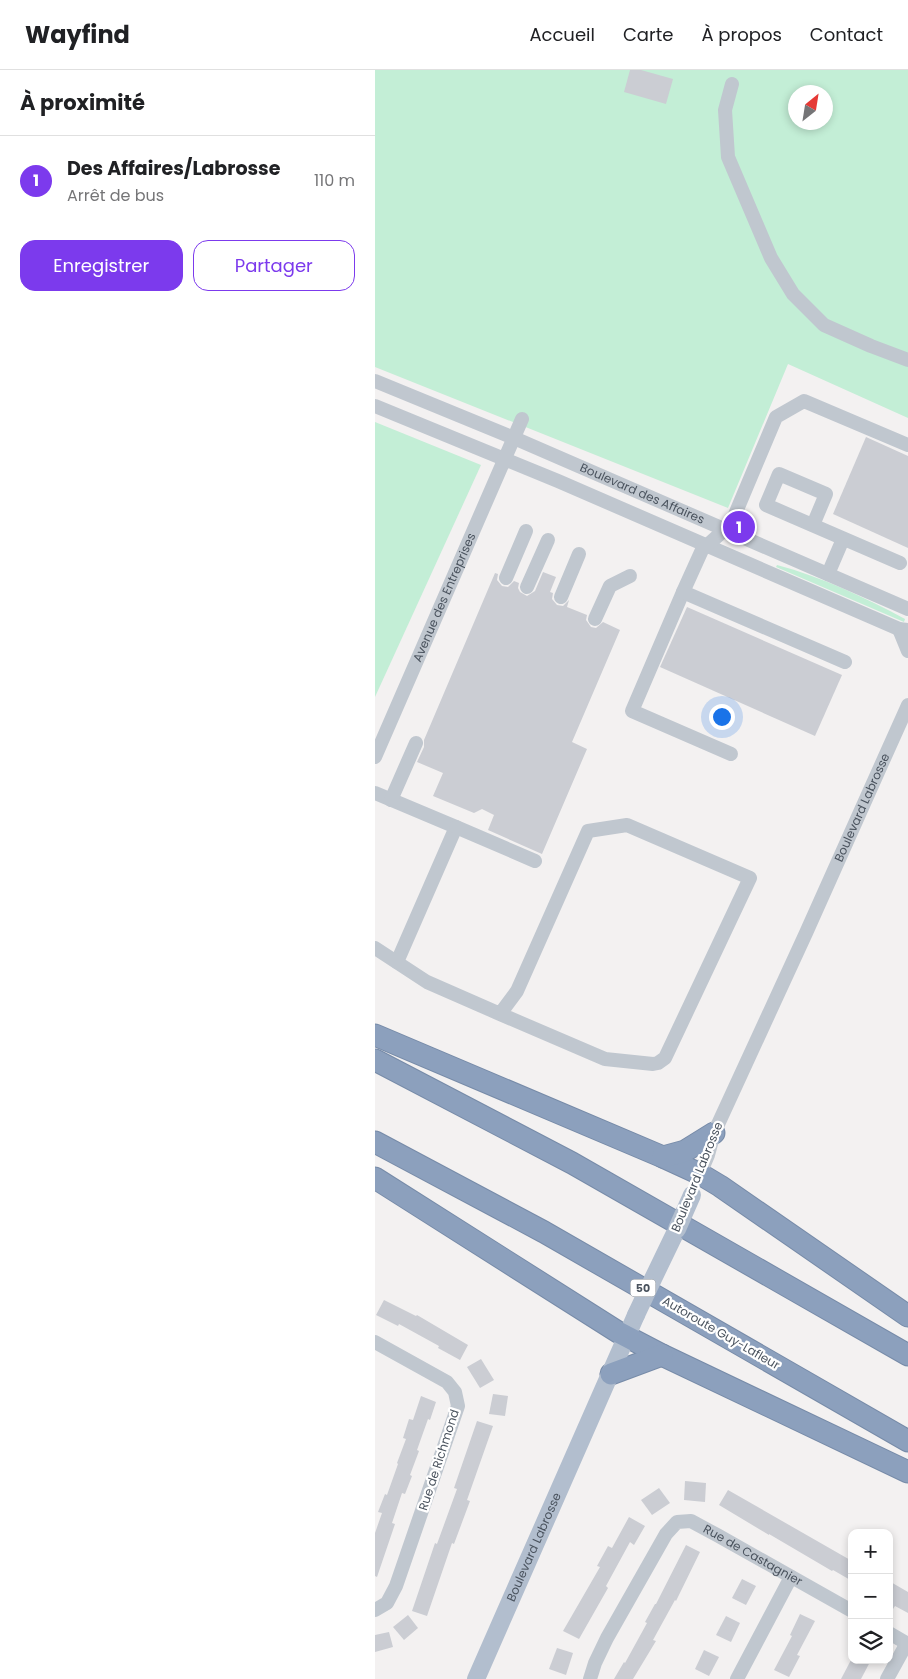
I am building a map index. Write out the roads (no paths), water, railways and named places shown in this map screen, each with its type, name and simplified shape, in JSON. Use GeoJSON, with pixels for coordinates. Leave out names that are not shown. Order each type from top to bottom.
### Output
{"type":"FeatureCollection","features":[{"type":"Feature","properties":{"kind":"highway"},"geometry":{"type":"LineString","coordinates":[[375,1035],[700,1174],[908,1316]]}},
{"type":"Feature","properties":{"kind":"highway"},"geometry":{"type":"LineString","coordinates":[[375,1060],[572,1163],[908,1356]]}},
{"type":"Feature","properties":{"kind":"highway"},"geometry":{"type":"LineString","coordinates":[[663,1157],[685,1151],[714,1133]]}},
{"type":"Feature","properties":{"kind":"highway","name":"Autoroute Guy-Lafleur"},"geometry":{"type":"LineString","coordinates":[[375,1142],[551,1236],[908,1441]]}},
{"type":"Feature","properties":{"kind":"highway"},"geometry":{"type":"LineString","coordinates":[[375,1178],[609,1327],[662,1355],[908,1472]]}},
{"type":"Feature","properties":{"kind":"highway"},"geometry":{"type":"LineString","coordinates":[[611,1374],[662,1355]]}},
{"type":"Feature","properties":{"kind":"main road","name":"Boulevard Labrosse"},"geometry":{"type":"LineString","coordinates":[[477,1679],[636,1315],[700,1174]]}},
{"type":"Feature","properties":{"kind":"street"},"geometry":{"type":"LineString","coordinates":[[732,84],[725,110],[728,157],[771,258],[793,294],[824,325],[908,360]]}},
{"type":"Feature","properties":{"kind":"street","name":"Boulevard des Affaires"},"geometry":{"type":"LineString","coordinates":[[375,381],[514,438],[908,609]]}},
{"type":"Feature","properties":{"kind":"street"},"geometry":{"type":"LineString","coordinates":[[731,754],[632,711],[701,550],[731,524],[776,417],[804,401],[908,445]]}},
{"type":"Feature","properties":{"kind":"street","name":"Boulevard des Affaires"},"geometry":{"type":"LineString","coordinates":[[375,406],[505,458],[904,630]]}},
{"type":"Feature","properties":{"kind":"street","name":"Avenue des Entreprises"},"geometry":{"type":"LineString","coordinates":[[375,757],[522,419]]}},
{"type":"Feature","properties":{"kind":"street"},"geometry":{"type":"LineString","coordinates":[[813,525],[900,563]]}},
{"type":"Feature","properties":{"kind":"street"},"geometry":{"type":"LineString","coordinates":[[506,578],[526,531]]}},
{"type":"Feature","properties":{"kind":"street"},"geometry":{"type":"LineString","coordinates":[[828,574],[843,539]]}},
{"type":"Feature","properties":{"kind":"street"},"geometry":{"type":"LineString","coordinates":[[527,587],[547,540]]}},
{"type":"Feature","properties":{"kind":"street"},"geometry":{"type":"LineString","coordinates":[[561,597],[579,554]]}},
{"type":"Feature","properties":{"kind":"street"},"geometry":{"type":"LineString","coordinates":[[595,619],[610,586],[630,576]]}},
{"type":"Feature","properties":{"kind":"street"},"geometry":{"type":"LineString","coordinates":[[683,592],[845,662]]}},
{"type":"Feature","properties":{"kind":"street"},"geometry":{"type":"LineString","coordinates":[[904,630],[908,651]]}},
{"type":"Feature","properties":{"kind":"street","name":"Boulevard Labrosse"},"geometry":{"type":"LineString","coordinates":[[700,1174],[708,1156],[714,1133],[908,704]]}},
{"type":"Feature","properties":{"kind":"street"},"geometry":{"type":"LineString","coordinates":[[391,800],[416,743]]}},
{"type":"Feature","properties":{"kind":"street"},"geometry":{"type":"LineString","coordinates":[[375,793],[535,861]]}},
{"type":"Feature","properties":{"kind":"street"},"geometry":{"type":"LineString","coordinates":[[375,948],[435,986],[605,1059],[653,1064],[665,1058],[751,878],[627,825],[588,831],[517,992],[501,1014]]}},
{"type":"Feature","properties":{"kind":"street"},"geometry":{"type":"LineString","coordinates":[[397,962],[456,827]]}},
{"type":"Feature","properties":{"kind":"street","name":"Rue de Richmond"},"geometry":{"type":"LineString","coordinates":[[375,1342],[447,1382],[455,1392],[458,1406],[396,1586],[387,1603],[375,1610]]}},
{"type":"Feature","properties":{"kind":"street","name":"Rue de Castagnier"},"geometry":{"type":"LineString","coordinates":[[590,1679],[595,1663],[607,1638],[666,1534],[677,1522],[691,1521],[848,1609]]}},
{"type":"Feature","properties":{"kind":"street"},"geometry":{"type":"LineString","coordinates":[[737,1679],[791,1577]]}},
{"type":"Feature","properties":{"kind":"street"},"geometry":{"type":"LineString","coordinates":[[887,1679],[907,1643],[893,1635]]}},
{"type":"Feature","properties":{"kind":"place","name":"Des Affaires/Labrosse"},"geometry":{"type":"Point","coordinates":[739,527]}}]}
